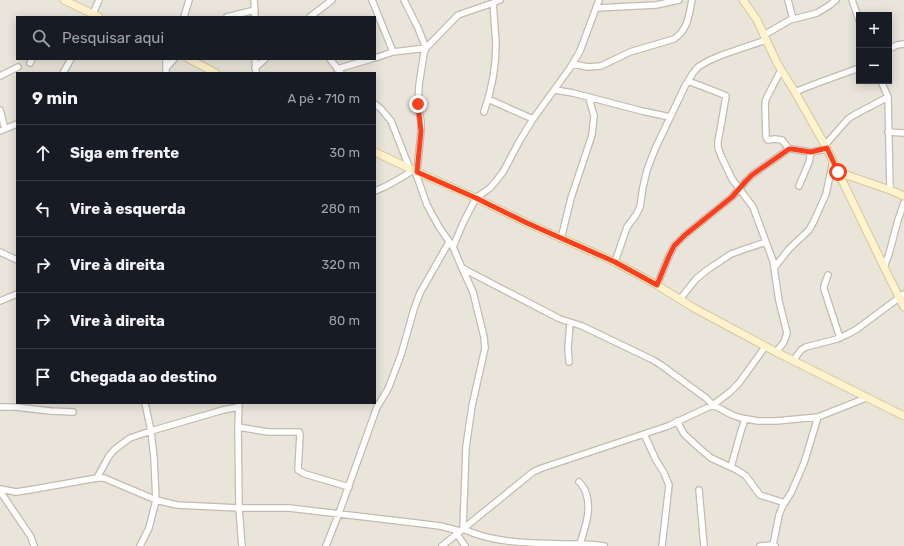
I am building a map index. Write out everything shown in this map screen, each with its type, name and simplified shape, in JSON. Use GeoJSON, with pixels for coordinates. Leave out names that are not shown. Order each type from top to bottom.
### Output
{"type":"FeatureCollection","features":[{"type":"Feature","properties":{"kind":"street"},"geometry":{"type":"LineString","coordinates":[[64,0],[94,16],[99,0]]}},
{"type":"Feature","properties":{"kind":"street"},"geometry":{"type":"LineString","coordinates":[[184,16],[189,0]]}},
{"type":"Feature","properties":{"kind":"street"},"geometry":{"type":"LineString","coordinates":[[254,0],[255,16]]}},
{"type":"Feature","properties":{"kind":"street"},"geometry":{"type":"LineString","coordinates":[[311,16],[332,0]]}},
{"type":"Feature","properties":{"kind":"street"},"geometry":{"type":"LineString","coordinates":[[372,0],[393,52]]}},
{"type":"Feature","properties":{"kind":"street"},"geometry":{"type":"LineString","coordinates":[[404,0],[426,48]]}},
{"type":"Feature","properties":{"kind":"street"},"geometry":{"type":"LineString","coordinates":[[376,191],[391,185],[414,170],[421,131],[418,104],[418,85],[426,48],[458,15],[493,4],[500,0]]}},
{"type":"Feature","properties":{"kind":"street"},"geometry":{"type":"LineString","coordinates":[[326,546],[376,407],[388,389],[401,355],[420,293],[451,244],[476,198],[486,191],[503,172],[533,119],[573,64],[580,52],[599,0]]}},
{"type":"Feature","properties":{"kind":"street"},"geometry":{"type":"LineString","coordinates":[[596,8],[656,5],[678,0]]}},
{"type":"Feature","properties":{"kind":"street"},"geometry":{"type":"LineString","coordinates":[[573,64],[588,67],[601,66],[630,52],[674,39],[684,30],[692,0]]}},
{"type":"Feature","properties":{"kind":"street"},"geometry":{"type":"LineString","coordinates":[[743,0],[757,20],[781,70],[826,147],[884,267],[902,296],[904,307]]}},
{"type":"Feature","properties":{"kind":"street"},"geometry":{"type":"LineString","coordinates":[[788,0],[793,19]]}},
{"type":"Feature","properties":{"kind":"street"},"geometry":{"type":"LineString","coordinates":[[615,262],[627,227],[636,216],[640,207],[647,170],[655,149],[684,86],[698,67],[708,61],[765,37],[783,23],[817,13],[836,0]]}},
{"type":"Feature","properties":{"kind":"street"},"geometry":{"type":"LineString","coordinates":[[852,0],[856,12]]}},
{"type":"Feature","properties":{"kind":"street"},"geometry":{"type":"LineString","coordinates":[[484,112],[495,70],[496,59],[495,14],[493,4]]}},
{"type":"Feature","properties":{"kind":"street"},"geometry":{"type":"LineString","coordinates":[[231,16],[255,10]]}},
{"type":"Feature","properties":{"kind":"street"},"geometry":{"type":"LineString","coordinates":[[891,48],[904,44]]}},
{"type":"Feature","properties":{"kind":"street"},"geometry":{"type":"LineString","coordinates":[[376,58],[393,52],[426,48]]}},
{"type":"Feature","properties":{"kind":"street"},"geometry":{"type":"LineString","coordinates":[[63,72],[70,60]]}},
{"type":"Feature","properties":{"kind":"street"},"geometry":{"type":"LineString","coordinates":[[166,70],[173,60]]}},
{"type":"Feature","properties":{"kind":"street"},"geometry":{"type":"LineString","coordinates":[[191,60],[214,72]]}},
{"type":"Feature","properties":{"kind":"street"},"geometry":{"type":"LineString","coordinates":[[255,60],[255,71]]}},
{"type":"Feature","properties":{"kind":"street"},"geometry":{"type":"LineString","coordinates":[[255,71],[264,60]]}},
{"type":"Feature","properties":{"kind":"street"},"geometry":{"type":"LineString","coordinates":[[331,60],[339,71],[368,60]]}},
{"type":"Feature","properties":{"kind":"street"},"geometry":{"type":"LineString","coordinates":[[0,76],[18,67]]}},
{"type":"Feature","properties":{"kind":"street"},"geometry":{"type":"LineString","coordinates":[[795,92],[856,69]]}},
{"type":"Feature","properties":{"kind":"street"},"geometry":{"type":"LineString","coordinates":[[781,70],[766,100],[766,137],[768,140],[782,140],[789,149]]}},
{"type":"Feature","properties":{"kind":"street"},"geometry":{"type":"LineString","coordinates":[[688,81],[726,96],[718,148],[732,178],[754,207],[774,268],[779,301],[787,333],[784,342],[776,352]]}},
{"type":"Feature","properties":{"kind":"street"},"geometry":{"type":"LineString","coordinates":[[883,84],[888,97],[890,190]]}},
{"type":"Feature","properties":{"kind":"street"},"geometry":{"type":"LineString","coordinates":[[555,90],[573,93],[642,112],[670,117]]}},
{"type":"Feature","properties":{"kind":"street"},"geometry":{"type":"LineString","coordinates":[[657,285],[674,246],[685,235],[724,204],[752,175],[789,149],[811,152],[826,147],[848,119],[888,97]]}},
{"type":"Feature","properties":{"kind":"street"},"geometry":{"type":"LineString","coordinates":[[561,239],[571,198],[592,135],[594,116],[590,98]]}},
{"type":"Feature","properties":{"kind":"street"},"geometry":{"type":"LineString","coordinates":[[488,99],[533,119]]}},
{"type":"Feature","properties":{"kind":"street"},"geometry":{"type":"LineString","coordinates":[[376,105],[390,121],[414,170],[432,216],[451,244],[462,268],[475,297],[485,343],[472,406],[466,448],[460,531],[465,546]]}},
{"type":"Feature","properties":{"kind":"street"},"geometry":{"type":"LineString","coordinates":[[0,110],[3,130],[16,124]]}},
{"type":"Feature","properties":{"kind":"street"},"geometry":{"type":"LineString","coordinates":[[888,132],[904,133]]}},
{"type":"Feature","properties":{"kind":"street"},"geometry":{"type":"LineString","coordinates":[[376,152],[561,239],[615,262],[765,347],[904,416]]}},
{"type":"Feature","properties":{"kind":"street"},"geometry":{"type":"LineString","coordinates":[[798,186],[809,162],[811,152]]}},
{"type":"Feature","properties":{"kind":"street"},"geometry":{"type":"LineString","coordinates":[[774,268],[789,249],[809,230],[814,221],[826,194],[833,161]]}},
{"type":"Feature","properties":{"kind":"street"},"geometry":{"type":"LineString","coordinates":[[838,172],[904,196]]}},
{"type":"Feature","properties":{"kind":"street"},"geometry":{"type":"LineString","coordinates":[[884,267],[904,203]]}},
{"type":"Feature","properties":{"kind":"street"},"geometry":{"type":"LineString","coordinates":[[680,299],[696,279],[731,254],[766,242]]}},
{"type":"Feature","properties":{"kind":"street"},"geometry":{"type":"LineString","coordinates":[[0,252],[16,260]]}},
{"type":"Feature","properties":{"kind":"street"},"geometry":{"type":"LineString","coordinates":[[462,268],[560,319],[582,326],[661,365],[706,398],[713,405],[732,415],[758,421],[818,417],[866,398]]}},
{"type":"Feature","properties":{"kind":"street"},"geometry":{"type":"LineString","coordinates":[[828,275],[824,290],[840,338]]}},
{"type":"Feature","properties":{"kind":"street"},"geometry":{"type":"LineString","coordinates":[[0,301],[16,294]]}},
{"type":"Feature","properties":{"kind":"street"},"geometry":{"type":"LineString","coordinates":[[793,361],[801,350],[806,347],[840,338],[848,334],[902,296]]}},
{"type":"Feature","properties":{"kind":"street"},"geometry":{"type":"LineString","coordinates":[[569,362],[568,348],[570,322]]}},
{"type":"Feature","properties":{"kind":"street"},"geometry":{"type":"LineString","coordinates":[[442,546],[515,487],[526,476],[533,472],[668,426],[713,405],[739,383],[765,347]]}},
{"type":"Feature","properties":{"kind":"street"},"geometry":{"type":"LineString","coordinates":[[140,546],[148,528],[156,500],[151,431],[145,404]]}},
{"type":"Feature","properties":{"kind":"street"},"geometry":{"type":"LineString","coordinates":[[97,478],[109,456],[114,450],[130,438],[238,405],[239,508],[242,546]]}},
{"type":"Feature","properties":{"kind":"street"},"geometry":{"type":"LineString","coordinates":[[0,407],[73,412]]}},
{"type":"Feature","properties":{"kind":"street"},"geometry":{"type":"LineString","coordinates":[[760,546],[774,545],[779,515],[791,493],[804,463],[818,417]]}},
{"type":"Feature","properties":{"kind":"street"},"geometry":{"type":"LineString","coordinates":[[731,467],[739,437],[746,419]]}},
{"type":"Feature","properties":{"kind":"street"},"geometry":{"type":"LineString","coordinates":[[677,421],[684,434],[711,458],[746,476],[760,495],[785,503]]}},
{"type":"Feature","properties":{"kind":"street"},"geometry":{"type":"LineString","coordinates":[[238,427],[268,432],[299,432],[298,470],[304,474],[348,487]]}},
{"type":"Feature","properties":{"kind":"street"},"geometry":{"type":"LineString","coordinates":[[644,434],[669,485],[662,546]]}},
{"type":"Feature","properties":{"kind":"street"},"geometry":{"type":"LineString","coordinates":[[0,491],[16,492],[35,490],[104,478],[156,500],[177,505],[239,508],[283,508],[339,513],[434,525],[497,540],[604,546]]}},
{"type":"Feature","properties":{"kind":"street"},"geometry":{"type":"LineString","coordinates":[[579,482],[586,492],[588,504],[588,511],[580,544]]}},
{"type":"Feature","properties":{"kind":"street"},"geometry":{"type":"LineString","coordinates":[[699,490],[704,546]]}},
{"type":"Feature","properties":{"kind":"street"},"geometry":{"type":"LineString","coordinates":[[0,491],[31,537],[34,546]]}},
{"type":"Feature","properties":{"kind":"shaded area"},"geometry":{"type":"Polygon","coordinates":[[[0,0],[904,0],[904,546],[0,546],[0,0]]]}},
{"type":"Feature","properties":{"kind":"route"},"geometry":{"type":"LineString","coordinates":[[418,104],[421,131],[417,172],[615,262],[657,285],[674,246],[685,235],[732,197],[752,175],[789,149],[811,152],[827,148],[838,172]]}}]}
